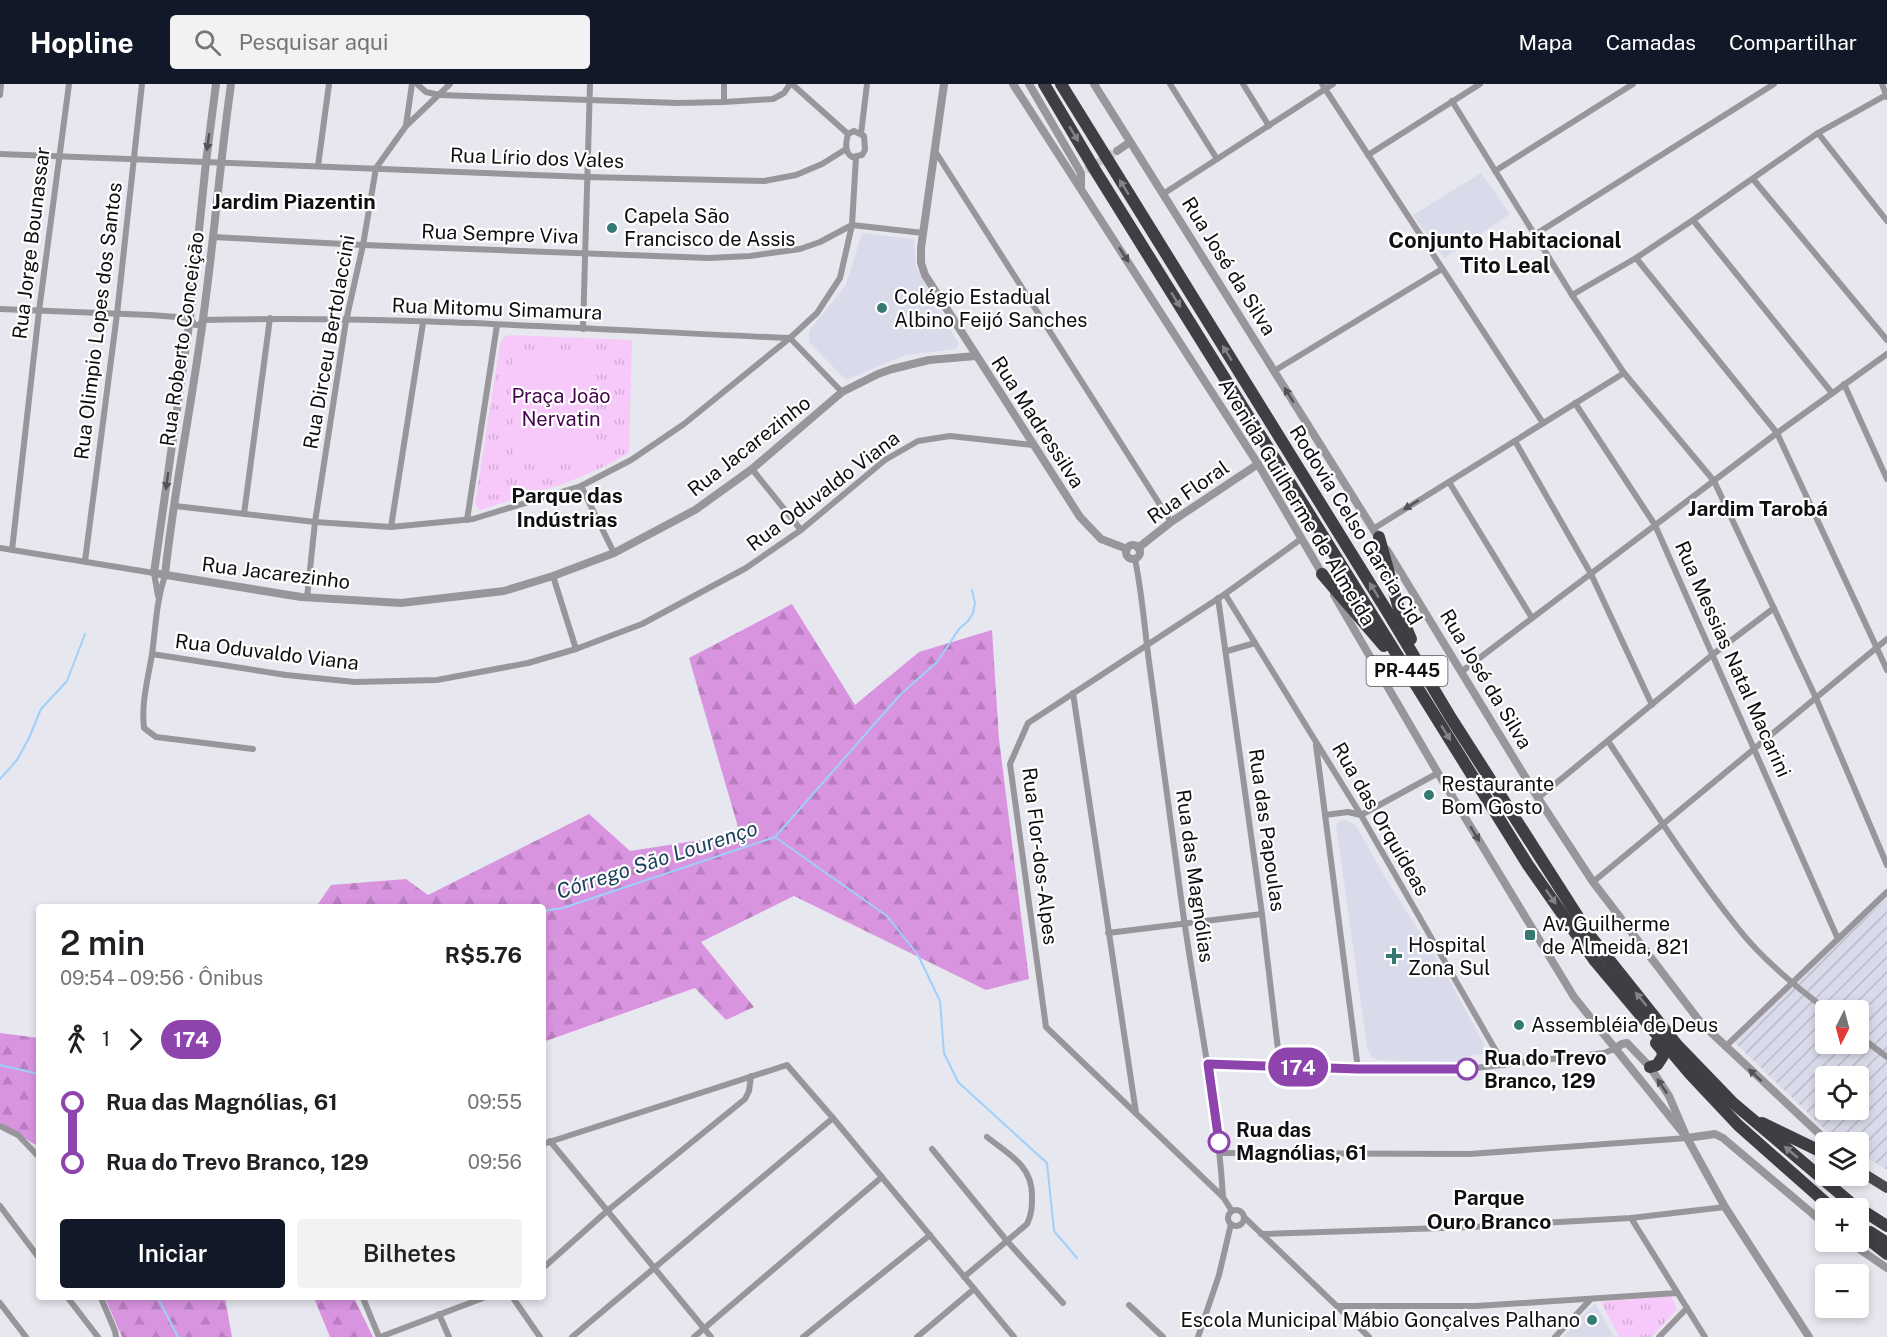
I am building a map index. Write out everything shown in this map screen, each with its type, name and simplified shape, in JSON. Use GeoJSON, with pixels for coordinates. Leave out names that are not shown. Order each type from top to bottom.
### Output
{"type":"FeatureCollection","features":[{"type":"Feature","properties":{"kind":"highway","name":"Rodovia Celso Garcia Cid"},"geometry":{"type":"LineString","coordinates":[[1044,84],[1095,170],[1528,865],[1595,961],[1711,1098],[1821,1198]]}},
{"type":"Feature","properties":{"kind":"highway","name":"Rodovia Celso Garcia Cid"},"geometry":{"type":"LineString","coordinates":[[1061,84],[1384,606],[1450,718],[1591,938],[1677,1045],[1746,1115],[1851,1203],[1887,1226]]}},
{"type":"Feature","properties":{"kind":"highway"},"geometry":{"type":"LineString","coordinates":[[1376,533],[1400,613],[1410,637],[1441,692],[1450,718]]}},
{"type":"Feature","properties":{"kind":"highway"},"geometry":{"type":"LineString","coordinates":[[1322,574],[1385,646],[1418,696],[1431,709]]}},
{"type":"Feature","properties":{"kind":"highway"},"geometry":{"type":"LineString","coordinates":[[1595,961],[1616,995],[1662,1050],[1661,1061],[1650,1067]]}},
{"type":"Feature","properties":{"kind":"highway"},"geometry":{"type":"LineString","coordinates":[[1746,1115],[1815,1149]]}},
{"type":"Feature","properties":{"kind":"highway"},"geometry":{"type":"LineString","coordinates":[[1869,1177],[1887,1188]]}},
{"type":"Feature","properties":{"kind":"highway"},"geometry":{"type":"LineString","coordinates":[[1869,1232],[1887,1243]]}},
{"type":"Feature","properties":{"kind":"highway"},"geometry":{"type":"LineString","coordinates":[[1869,1240],[1887,1254]]}},
{"type":"Feature","properties":{"kind":"street"},"geometry":{"type":"LineString","coordinates":[[0,94],[1,84]]}},
{"type":"Feature","properties":{"kind":"street","name":"Rua Jorge Bounassar"},"geometry":{"type":"LineString","coordinates":[[12,550],[39,311],[69,84]]}},
{"type":"Feature","properties":{"kind":"street","name":"Rua Olimpio Lopes dos Santos"},"geometry":{"type":"LineString","coordinates":[[85,561],[117,314],[142,84]]}},
{"type":"Feature","properties":{"kind":"street","name":"Rua Roberto Conceição"},"geometry":{"type":"LineString","coordinates":[[158,597],[154,573],[190,318],[216,84]]}},
{"type":"Feature","properties":{"kind":"street","name":"Rua Roberto Conceição"},"geometry":{"type":"LineString","coordinates":[[231,84],[203,320],[165,575],[158,597],[152,654],[142,712],[144,728],[156,737],[254,749]]}},
{"type":"Feature","properties":{"kind":"street"},"geometry":{"type":"LineString","coordinates":[[318,166],[329,84]]}},
{"type":"Feature","properties":{"kind":"street"},"geometry":{"type":"LineString","coordinates":[[406,126],[412,84]]}},
{"type":"Feature","properties":{"kind":"street"},"geometry":{"type":"LineString","coordinates":[[417,84],[426,92],[438,95],[590,98],[678,103],[773,99],[784,93],[791,84],[848,134]]}},
{"type":"Feature","properties":{"kind":"street","name":"Rua Dirceu Bertolaccini"},"geometry":{"type":"LineString","coordinates":[[307,598],[315,522],[346,321],[363,245],[376,168],[406,126],[450,84]]}},
{"type":"Feature","properties":{"kind":"street"},"geometry":{"type":"LineString","coordinates":[[583,329],[590,84]]}},
{"type":"Feature","properties":{"kind":"street"},"geometry":{"type":"LineString","coordinates":[[724,84],[724,102]]}},
{"type":"Feature","properties":{"kind":"street"},"geometry":{"type":"LineString","coordinates":[[861,134],[867,84]]}},
{"type":"Feature","properties":{"kind":"street","name":"Rua Madressilva"},"geometry":{"type":"LineString","coordinates":[[944,84],[923,233],[921,255],[925,275],[1080,517],[1101,539],[1127,549]]}},
{"type":"Feature","properties":{"kind":"street"},"geometry":{"type":"LineString","coordinates":[[1013,84],[1080,174]]}},
{"type":"Feature","properties":{"kind":"street"},"geometry":{"type":"LineString","coordinates":[[1029,84],[1080,174]]}},
{"type":"Feature","properties":{"kind":"street","name":"Rua José da Silva"},"geometry":{"type":"LineString","coordinates":[[1094,84],[1376,533],[1538,798],[1593,882],[1701,1023],[1817,1132]]}},
{"type":"Feature","properties":{"kind":"street"},"geometry":{"type":"LineString","coordinates":[[1170,84],[1217,159]]}},
{"type":"Feature","properties":{"kind":"street"},"geometry":{"type":"LineString","coordinates":[[1243,84],[1269,126]]}},
{"type":"Feature","properties":{"kind":"street"},"geometry":{"type":"LineString","coordinates":[[1163,194],[1269,126],[1323,86],[1333,84]]}},
{"type":"Feature","properties":{"kind":"street"},"geometry":{"type":"LineString","coordinates":[[1368,155],[1480,84]]}},
{"type":"Feature","properties":{"kind":"street"},"geometry":{"type":"LineString","coordinates":[[1495,171],[1633,84]]}},
{"type":"Feature","properties":{"kind":"street"},"geometry":{"type":"LineString","coordinates":[[1536,234],[1774,84]]}},
{"type":"Feature","properties":{"kind":"street"},"geometry":{"type":"LineString","coordinates":[[1572,295],[1636,258],[1818,133],[1886,96],[1882,84]]}},
{"type":"Feature","properties":{"kind":"street"},"geometry":{"type":"LineString","coordinates":[[1323,86],[1543,423]]}},
{"type":"Feature","properties":{"kind":"street"},"geometry":{"type":"LineString","coordinates":[[1452,101],[1623,373],[1714,481],[1816,698],[1887,865]]}},
{"type":"Feature","properties":{"kind":"street"},"geometry":{"type":"LineString","coordinates":[[855,131],[861,134],[866,141],[862,155],[856,157],[849,155],[846,149],[848,134],[855,131]]}},
{"type":"Feature","properties":{"kind":"street"},"geometry":{"type":"LineString","coordinates":[[1818,133],[1887,221]]}},
{"type":"Feature","properties":{"kind":"street"},"geometry":{"type":"LineString","coordinates":[[1117,151],[1130,142]]}},
{"type":"Feature","properties":{"kind":"street","name":"Rua Lírio dos Vales"},"geometry":{"type":"LineString","coordinates":[[0,154],[587,177],[777,179],[796,175],[822,164],[846,149]]}},
{"type":"Feature","properties":{"kind":"street"},"geometry":{"type":"LineString","coordinates":[[934,151],[1172,522]]}},
{"type":"Feature","properties":{"kind":"street"},"geometry":{"type":"LineString","coordinates":[[175,506],[315,522],[391,527],[467,520],[581,486],[631,460],[675,431],[790,338],[817,313],[840,278],[852,225],[856,157]]}},
{"type":"Feature","properties":{"kind":"street","name":"Avenida Guilherme de Almeida"},"geometry":{"type":"LineString","coordinates":[[1080,174],[1081,188],[1258,464],[1438,773],[1574,997],[1687,1138]]}},
{"type":"Feature","properties":{"kind":"street"},"geometry":{"type":"LineString","coordinates":[[1754,179],[1887,340]]}},
{"type":"Feature","properties":{"kind":"street"},"geometry":{"type":"LineString","coordinates":[[1693,220],[1832,393]]}},
{"type":"Feature","properties":{"kind":"street"},"geometry":{"type":"LineString","coordinates":[[852,225],[923,233]]}},
{"type":"Feature","properties":{"kind":"street","name":"Rua Sempre Viva"},"geometry":{"type":"LineString","coordinates":[[213,237],[709,258],[760,255],[809,246],[852,225]]}},
{"type":"Feature","properties":{"kind":"street"},"geometry":{"type":"LineString","coordinates":[[1636,258],[1777,433],[1887,670]]}},
{"type":"Feature","properties":{"kind":"street"},"geometry":{"type":"LineString","coordinates":[[1274,371],[1442,269]]}},
{"type":"Feature","properties":{"kind":"street"},"geometry":{"type":"LineString","coordinates":[[0,309],[190,318]]}},
{"type":"Feature","properties":{"kind":"street","name":"Rua Mitomu Simamura"},"geometry":{"type":"LineString","coordinates":[[190,318],[195,325],[199,325],[203,320],[270,318],[423,322],[790,338]]}},
{"type":"Feature","properties":{"kind":"street"},"geometry":{"type":"LineString","coordinates":[[244,514],[270,318]]}},
{"type":"Feature","properties":{"kind":"street"},"geometry":{"type":"LineString","coordinates":[[391,527],[423,322]]}},
{"type":"Feature","properties":{"kind":"street"},"geometry":{"type":"LineString","coordinates":[[467,520],[497,325]]}},
{"type":"Feature","properties":{"kind":"street"},"geometry":{"type":"LineString","coordinates":[[790,338],[842,393]]}},
{"type":"Feature","properties":{"kind":"street"},"geometry":{"type":"LineString","coordinates":[[1461,672],[1777,433],[1887,354]]}},
{"type":"Feature","properties":{"kind":"street","name":"Rua Jacarezinho"},"geometry":{"type":"LineString","coordinates":[[154,573],[307,598],[401,603],[504,591],[553,576],[614,553],[695,510],[752,469],[842,393],[892,369],[929,360],[975,356]]}},
{"type":"Feature","properties":{"kind":"street"},"geometry":{"type":"LineString","coordinates":[[1376,533],[1449,482],[1623,373]]}},
{"type":"Feature","properties":{"kind":"street"},"geometry":{"type":"LineString","coordinates":[[1844,384],[1887,478]]}},
{"type":"Feature","properties":{"kind":"street","name":"Rua Messias Natal Macarini"},"geometry":{"type":"LineString","coordinates":[[1575,403],[1655,525],[1838,939]]}},
{"type":"Feature","properties":{"kind":"street","name":"Rua Oduvaldo Viana"},"geometry":{"type":"LineString","coordinates":[[152,654],[286,675],[355,682],[437,680],[528,663],[576,649],[642,624],[746,568],[801,531],[885,460],[918,441],[950,436],[1033,445]]}},
{"type":"Feature","properties":{"kind":"street"},"geometry":{"type":"LineString","coordinates":[[1515,441],[1591,574],[1652,705]]}},
{"type":"Feature","properties":{"kind":"street","name":"Rua Floral"},"geometry":{"type":"LineString","coordinates":[[1138,548],[1172,522],[1258,464]]}},
{"type":"Feature","properties":{"kind":"street"},"geometry":{"type":"LineString","coordinates":[[752,469],[801,531]]}},
{"type":"Feature","properties":{"kind":"street"},"geometry":{"type":"LineString","coordinates":[[1449,482],[1532,618]]}},
{"type":"Feature","properties":{"kind":"street"},"geometry":{"type":"LineString","coordinates":[[581,486],[614,553]]}},
{"type":"Feature","properties":{"kind":"street","name":"Rua Flor-dos-Alpes"},"geometry":{"type":"LineString","coordinates":[[1232,1211],[1223,1197],[1046,1027],[1010,764],[1028,723],[1225,594],[1301,539]]}},
{"type":"Feature","properties":{"kind":"street"},"geometry":{"type":"LineString","coordinates":[[1132,546],[1138,548],[1140,554],[1135,559],[1127,555],[1127,549],[1132,546]]}},
{"type":"Feature","properties":{"kind":"street"},"geometry":{"type":"LineString","coordinates":[[0,548],[154,573]]}},
{"type":"Feature","properties":{"kind":"street","name":"Rua das Magnólias"},"geometry":{"type":"LineString","coordinates":[[1135,559],[1143,596],[1146,644],[1184,923],[1208,1064],[1220,1153],[1223,1197]]}},
{"type":"Feature","properties":{"kind":"street"},"geometry":{"type":"LineString","coordinates":[[553,576],[576,649]]}},
{"type":"Feature","properties":{"kind":"street","name":"Rua das Orquídeas"},"geometry":{"type":"LineString","coordinates":[[1225,594],[1316,740],[1504,1065]]}},
{"type":"Feature","properties":{"kind":"street","name":"Rua das Papoulas"},"geometry":{"type":"LineString","coordinates":[[1218,598],[1263,914],[1280,1066]]}},
{"type":"Feature","properties":{"kind":"street"},"geometry":{"type":"LineString","coordinates":[[1538,798],[1712,655],[1774,608]]}},
{"type":"Feature","properties":{"kind":"street"},"geometry":{"type":"LineString","coordinates":[[1593,882],[1887,639]]}},
{"type":"Feature","properties":{"kind":"street"},"geometry":{"type":"LineString","coordinates":[[1227,651],[1255,643]]}},
{"type":"Feature","properties":{"kind":"street"},"geometry":{"type":"LineString","coordinates":[[1073,693],[1136,1113]]}},
{"type":"Feature","properties":{"kind":"street"},"geometry":{"type":"LineString","coordinates":[[1316,740],[1358,1069]]}},
{"type":"Feature","properties":{"kind":"street"},"geometry":{"type":"LineString","coordinates":[[1608,741],[1663,824],[1738,928],[1792,984],[1815,1001]]}},
{"type":"Feature","properties":{"kind":"street"},"geometry":{"type":"LineString","coordinates":[[1325,815],[1347,812],[1360,815],[1438,773]]}},
{"type":"Feature","properties":{"kind":"street"},"geometry":{"type":"LineString","coordinates":[[1725,1047],[1887,892]]}},
{"type":"Feature","properties":{"kind":"street"},"geometry":{"type":"LineString","coordinates":[[1108,933],[1263,914]]}},
{"type":"Feature","properties":{"kind":"street","name":"Avenida Guilherme de Almeida"},"geometry":{"type":"LineString","coordinates":[[1614,1049],[1627,1043],[1650,1067],[1669,1096],[1687,1138],[1725,1207],[1809,1337]]}},
{"type":"Feature","properties":{"kind":"street"},"geometry":{"type":"LineString","coordinates":[[1869,1043],[1887,1057]]}},
{"type":"Feature","properties":{"kind":"street"},"geometry":{"type":"LineString","coordinates":[[1208,1064],[1358,1069],[1467,1069],[1604,1053],[1614,1049]]}},
{"type":"Feature","properties":{"kind":"street"},"geometry":{"type":"LineString","coordinates":[[711,1337],[547,1142],[787,1065],[1014,1337]]}},
{"type":"Feature","properties":{"kind":"street"},"geometry":{"type":"LineString","coordinates":[[546,1266],[607,1212],[745,1099],[749,1091],[751,1076]]}},
{"type":"Feature","properties":{"kind":"street"},"geometry":{"type":"LineString","coordinates":[[573,1337],[833,1118]]}},
{"type":"Feature","properties":{"kind":"street"},"geometry":{"type":"LineString","coordinates":[[0,1126],[18,1136],[36,1154]]}},
{"type":"Feature","properties":{"kind":"street"},"geometry":{"type":"LineString","coordinates":[[1220,1153],[1470,1154],[1714,1134],[1723,1138],[1815,1216]]}},
{"type":"Feature","properties":{"kind":"street"},"geometry":{"type":"LineString","coordinates":[[964,1277],[1027,1224],[1032,1212],[1032,1182],[1023,1166],[987,1137]]}},
{"type":"Feature","properties":{"kind":"street"},"geometry":{"type":"LineString","coordinates":[[932,1149],[1007,1241],[1063,1303]]}},
{"type":"Feature","properties":{"kind":"street"},"geometry":{"type":"LineString","coordinates":[[694,1337],[882,1177]]}},
{"type":"Feature","properties":{"kind":"street"},"geometry":{"type":"LineString","coordinates":[[0,1206],[36,1254]]}},
{"type":"Feature","properties":{"kind":"street"},"geometry":{"type":"LineString","coordinates":[[1261,1234],[1473,1227],[1631,1218],[1725,1207]]}},
{"type":"Feature","properties":{"kind":"street"},"geometry":{"type":"LineString","coordinates":[[1198,1337],[1219,1275],[1230,1224],[1228,1218],[1232,1211],[1239,1211],[1369,1337]]}},
{"type":"Feature","properties":{"kind":"street"},"geometry":{"type":"LineString","coordinates":[[1230,1224],[1240,1225],[1244,1217]]}},
{"type":"Feature","properties":{"kind":"street"},"geometry":{"type":"LineString","coordinates":[[1631,1218],[1705,1337]]}},
{"type":"Feature","properties":{"kind":"street"},"geometry":{"type":"LineString","coordinates":[[803,1337],[930,1235]]}},
{"type":"Feature","properties":{"kind":"street"},"geometry":{"type":"LineString","coordinates":[[1864,1252],[1887,1268]]}},
{"type":"Feature","properties":{"kind":"street"},"geometry":{"type":"LineString","coordinates":[[917,1337],[974,1289]]}},
{"type":"Feature","properties":{"kind":"street"},"geometry":{"type":"LineString","coordinates":[[1338,1306],[1476,1306],[1677,1293]]}},
{"type":"Feature","properties":{"kind":"street"},"geometry":{"type":"LineString","coordinates":[[70,1300],[98,1337]]}},
{"type":"Feature","properties":{"kind":"street"},"geometry":{"type":"LineString","coordinates":[[102,1300],[116,1337]]}},
{"type":"Feature","properties":{"kind":"street"},"geometry":{"type":"LineString","coordinates":[[364,1300],[379,1337],[478,1300]]}},
{"type":"Feature","properties":{"kind":"street"},"geometry":{"type":"LineString","coordinates":[[514,1300],[539,1337]]}},
{"type":"Feature","properties":{"kind":"street"},"geometry":{"type":"LineString","coordinates":[[1555,1337],[1590,1300]]}},
{"type":"Feature","properties":{"kind":"street"},"geometry":{"type":"LineString","coordinates":[[0,1303],[26,1337]]}},
{"type":"Feature","properties":{"kind":"street"},"geometry":{"type":"LineString","coordinates":[[1129,1305],[1163,1337]]}},
{"type":"Feature","properties":{"kind":"street"},"geometry":{"type":"LineString","coordinates":[[1659,1337],[1687,1308]]}},
{"type":"Feature","properties":{"kind":"street"},"geometry":{"type":"LineString","coordinates":[[439,1314],[449,1337]]}},
{"type":"Feature","properties":{"kind":"shaded area"},"geometry":{"type":"Polygon","coordinates":[[[1481,173],[1510,214],[1444,258],[1413,215],[1481,173]]]}},
{"type":"Feature","properties":{"kind":"shaded area","name":"Colégio Estadual Albino Feijó Sanches"},"geometry":{"type":"Polygon","coordinates":[[[862,233],[914,239],[916,268],[958,343],[956,349],[906,355],[846,380],[809,342],[809,331],[846,285],[862,233]]]}},
{"type":"Feature","properties":{"kind":"shaded area","name":"Hospital Zona Sul"},"geometry":{"type":"Polygon","coordinates":[[[1343,819],[1356,826],[1447,976],[1484,1044],[1482,1054],[1466,1056],[1467,1062],[1376,1060],[1371,1056],[1367,1047],[1336,824],[1343,819]]]}},
{"type":"Feature","properties":{"kind":"shaded area"},"geometry":{"type":"Polygon","coordinates":[[[1887,898],[1887,1170],[1869,1159],[1869,1132],[1828,1132],[1815,1120],[1869,1120],[1869,1066],[1815,1066],[1815,1120],[1732,1040],[1887,898]]]}},
{"type":"Feature","properties":{"kind":"shaded area","name":"Escola Municipal Mábio Gonçalves Palhano"},"geometry":{"type":"Polygon","coordinates":[[[1595,1303],[1614,1337],[1563,1337],[1595,1303]]]}},
{"type":"Feature","properties":{"kind":"green space","name":"Praça João Nervatin"},"geometry":{"type":"Polygon","coordinates":[[[509,335],[632,340],[629,453],[563,484],[480,510],[475,504],[500,344],[503,338],[509,335]]]}},
{"type":"Feature","properties":{"kind":"green space"},"geometry":{"type":"Polygon","coordinates":[[[588,354],[590,462],[514,458],[512,355],[588,354]]]}},
{"type":"Feature","properties":{"kind":"green space"},"geometry":{"type":"Polygon","coordinates":[[[792,604],[855,705],[919,652],[992,630],[999,739],[1029,979],[986,990],[794,896],[701,942],[754,1007],[726,1020],[695,988],[546,1041],[546,904],[318,904],[331,885],[406,879],[428,895],[589,814],[630,851],[740,834],[689,658],[792,604]]]}},
{"type":"Feature","properties":{"kind":"green space"},"geometry":{"type":"Polygon","coordinates":[[[0,1033],[36,1038],[36,1145],[0,1123],[0,1033]]]}},
{"type":"Feature","properties":{"kind":"green space"},"geometry":{"type":"Polygon","coordinates":[[[1671,1296],[1677,1309],[1652,1337],[1619,1337],[1601,1302],[1671,1296]]]}},
{"type":"Feature","properties":{"kind":"green space"},"geometry":{"type":"Polygon","coordinates":[[[106,1300],[225,1300],[232,1337],[122,1337],[106,1300]]]}},
{"type":"Feature","properties":{"kind":"green space"},"geometry":{"type":"Polygon","coordinates":[[[315,1300],[355,1300],[373,1337],[330,1337],[315,1300]]]}},
{"type":"Feature","properties":{"kind":"waterway"},"geometry":{"type":"LineString","coordinates":[[775,837],[900,695],[937,662],[959,629],[973,613],[975,603],[972,590]]}},
{"type":"Feature","properties":{"kind":"waterway"},"geometry":{"type":"LineString","coordinates":[[0,779],[17,760],[41,709],[67,681],[85,634]]}},
{"type":"Feature","properties":{"kind":"waterway","name":"Córrego São Lourenço"},"geometry":{"type":"LineString","coordinates":[[546,911],[563,908],[775,837],[887,916],[918,955],[940,1001],[944,1053],[958,1082],[1047,1163],[1054,1231],[1077,1258]]}},
{"type":"Feature","properties":{"kind":"waterway","name":"Córrego São Lourenço"},"geometry":{"type":"LineString","coordinates":[[0,1065],[36,1073]]}},
{"type":"Feature","properties":{"kind":"waterway"},"geometry":{"type":"LineString","coordinates":[[159,1300],[178,1337]]}},
{"type":"Feature","properties":{"kind":"tunnel"},"geometry":{"type":"LineString","coordinates":[[1086,170],[1117,151]]}},
{"type":"Feature","properties":{"kind":"bus line","name":"174"},"geometry":{"type":"LineString","coordinates":[[1219,1142],[1208,1064],[1358,1069],[1467,1069]]}},
{"type":"Feature","properties":{"kind":"place","name":"Capela São Francisco de Assis"},"geometry":{"type":"Point","coordinates":[612,228]}},
{"type":"Feature","properties":{"kind":"place","name":"Colégio Estadual Albino Feijó Sanches"},"geometry":{"type":"Point","coordinates":[882,308]}},
{"type":"Feature","properties":{"kind":"place","name":"Restaurante Bom Gosto"},"geometry":{"type":"Point","coordinates":[1429,795]}},
{"type":"Feature","properties":{"kind":"place","name":"Av. Guilherme de Almeida, 821"},"geometry":{"type":"Point","coordinates":[1530,935]}},
{"type":"Feature","properties":{"kind":"place","name":"Hospital Zona Sul"},"geometry":{"type":"Point","coordinates":[1394,956]}},
{"type":"Feature","properties":{"kind":"place","name":"Assembléia de Deus"},"geometry":{"type":"Point","coordinates":[1519,1025]}},
{"type":"Feature","properties":{"kind":"place","name":"Rua do Trevo Branco, 129"},"geometry":{"type":"Point","coordinates":[1467,1069]}},
{"type":"Feature","properties":{"kind":"place","name":"Rua das Magnólias, 61"},"geometry":{"type":"Point","coordinates":[1219,1142]}},
{"type":"Feature","properties":{"kind":"place","name":"Escola Municipal Mábio Gonçalves Palhano"},"geometry":{"type":"Point","coordinates":[1592,1320]}},
{"type":"Feature","properties":{"kind":"district","name":"Jardim Piazentin"},"geometry":{"type":"Point","coordinates":[294,202]}},
{"type":"Feature","properties":{"kind":"district","name":"Conjunto Habitacional Tito Leal"},"geometry":{"type":"Point","coordinates":[1505,252]}},
{"type":"Feature","properties":{"kind":"district","name":"Parque das Indústrias"},"geometry":{"type":"Point","coordinates":[567,508]}},
{"type":"Feature","properties":{"kind":"district","name":"Jardim Tarobá"},"geometry":{"type":"Point","coordinates":[1758,509]}},
{"type":"Feature","properties":{"kind":"district","name":"Parque Ouro Branco"},"geometry":{"type":"Point","coordinates":[1489,1210]}}]}
